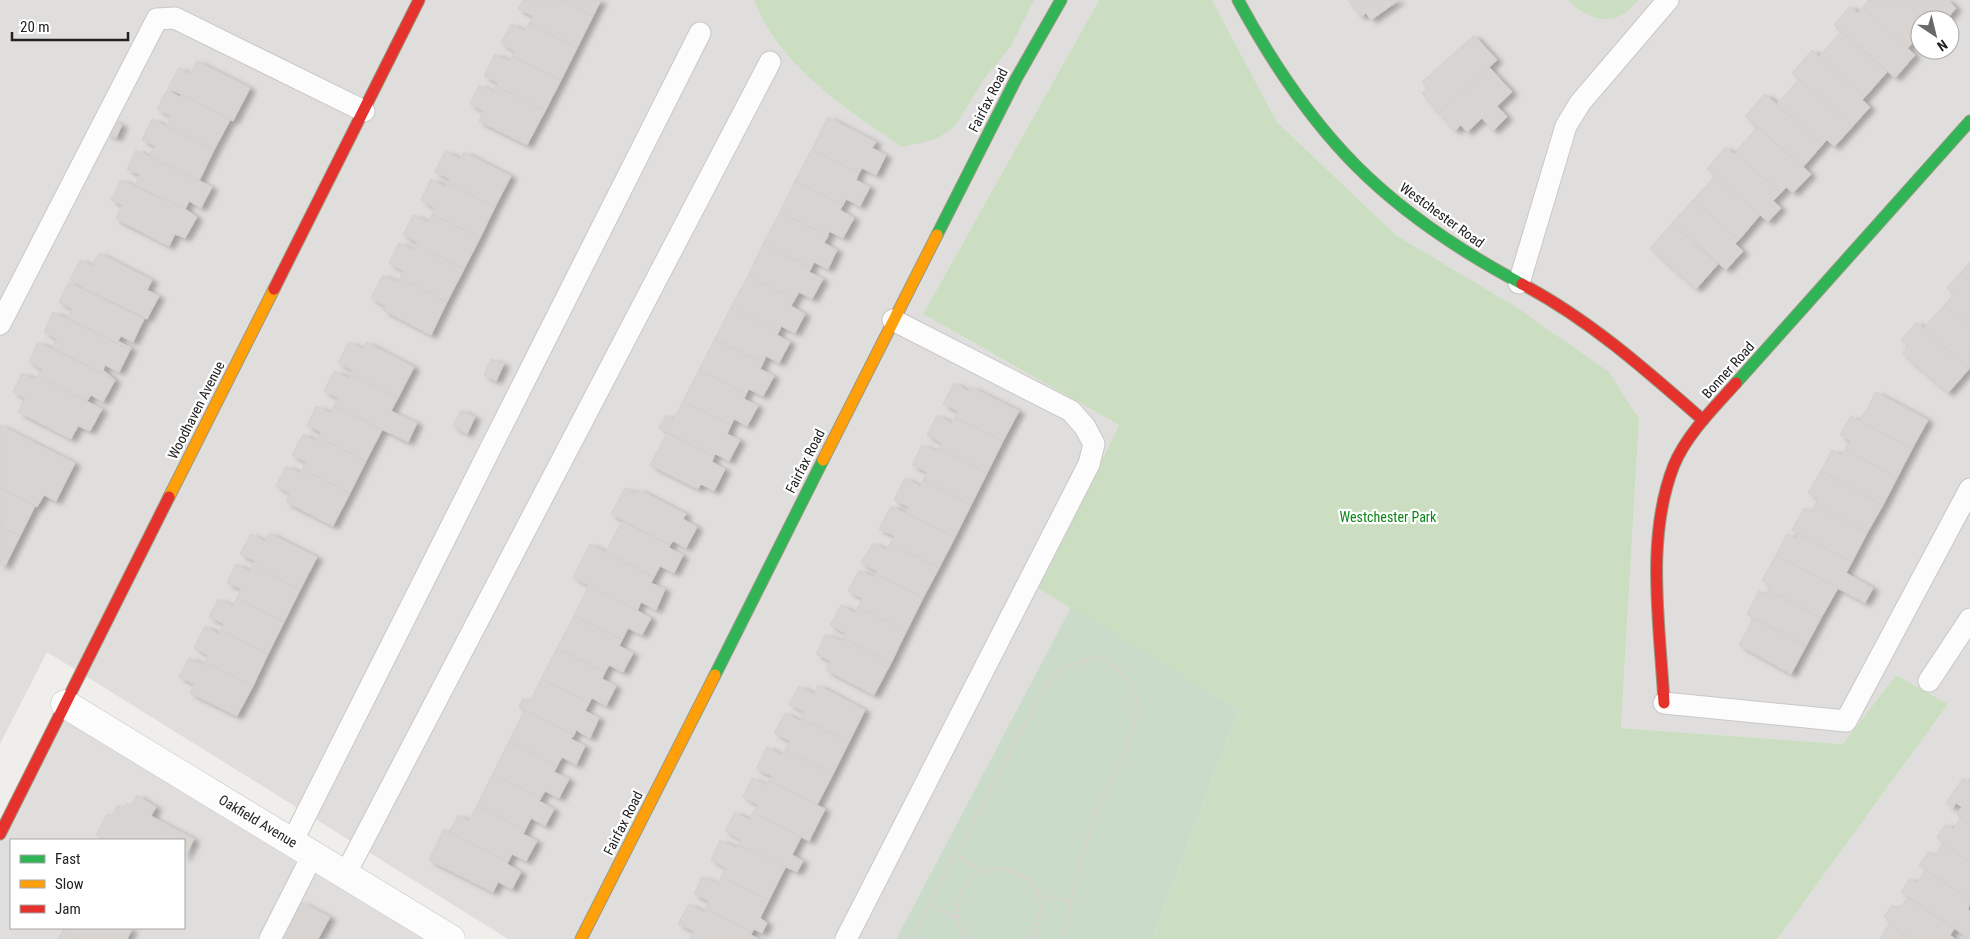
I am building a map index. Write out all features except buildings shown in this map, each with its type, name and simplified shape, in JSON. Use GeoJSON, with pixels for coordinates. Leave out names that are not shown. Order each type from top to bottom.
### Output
{"type":"FeatureCollection","features":[{"type":"Feature","properties":{"kind":"street","name":"Woodhaven Avenue"},"geometry":{"type":"LineString","coordinates":[[0,834],[420,0]]}},
{"type":"Feature","properties":{"kind":"street","name":"Fairfax Road"},"geometry":{"type":"LineString","coordinates":[[581,939],[1016,79],[1061,0]]}},
{"type":"Feature","properties":{"kind":"street","name":"Westchester Road"},"geometry":{"type":"LineString","coordinates":[[1238,0],[1254,29],[1304,107],[1350,161],[1408,212],[1461,251],[1562,307],[1606,339],[1640,365],[1703,420]]}},
{"type":"Feature","properties":{"kind":"street","name":"Bonner Road"},"geometry":{"type":"LineString","coordinates":[[1664,703],[1658,549],[1664,503],[1675,464],[1703,420],[1970,121]]}},
{"type":"Feature","properties":{"kind":"street","name":"Oakfield Avenue"},"geometry":{"type":"LineString","coordinates":[[65,704],[346,873],[451,939]]}},
{"type":"Feature","properties":{"kind":"lane"},"geometry":{"type":"LineString","coordinates":[[1519,283],[1566,126],[1580,102],[1668,0]]}},
{"type":"Feature","properties":{"kind":"lane"},"geometry":{"type":"LineString","coordinates":[[0,324],[157,19],[175,18],[364,111]]}},
{"type":"Feature","properties":{"kind":"lane"},"geometry":{"type":"LineString","coordinates":[[270,939],[303,848],[700,33]]}},
{"type":"Feature","properties":{"kind":"lane"},"geometry":{"type":"LineString","coordinates":[[346,873],[770,62]]}},
{"type":"Feature","properties":{"kind":"lane"},"geometry":{"type":"LineString","coordinates":[[846,939],[1089,464],[1094,444],[1085,427],[1071,411],[893,320]]}},
{"type":"Feature","properties":{"kind":"lane"},"geometry":{"type":"LineString","coordinates":[[1664,703],[1846,721],[1970,489]]}},
{"type":"Feature","properties":{"kind":"lane"},"geometry":{"type":"LineString","coordinates":[[1929,681],[1970,619]]}},
{"type":"Feature","properties":{"kind":"path"},"geometry":{"type":"LineString","coordinates":[[911,939],[954,854],[1043,690],[1064,667],[1098,656],[1121,671],[1136,696],[1134,722],[1094,816],[1070,902],[1063,939]]}},
{"type":"Feature","properties":{"kind":"path"},"geometry":{"type":"LineString","coordinates":[[954,854],[982,872]]}},
{"type":"Feature","properties":{"kind":"path"},"geometry":{"type":"LineString","coordinates":[[968,939],[959,924],[959,896],[966,883],[982,872],[1003,868],[1016,872],[1027,879],[1038,895],[1041,915],[1037,928],[1030,939]]}},
{"type":"Feature","properties":{"kind":"path"},"geometry":{"type":"LineString","coordinates":[[1038,895],[1070,902]]}},
{"type":"Feature","properties":{"kind":"path"},"geometry":{"type":"LineString","coordinates":[[929,904],[958,919]]}},
{"type":"Feature","properties":{"kind":"shaded area"},"geometry":{"type":"Polygon","coordinates":[[[0,0],[1099,0],[923,314],[1119,425],[1038,588],[1071,607],[896,939],[508,939],[47,652],[0,744],[0,0]]]}},
{"type":"Feature","properties":{"kind":"shaded area"},"geometry":{"type":"Polygon","coordinates":[[[1212,0],[1970,0],[1970,939],[1777,939],[1948,704],[1896,675],[1843,744],[1621,728],[1639,419],[1513,305],[1396,235],[1277,122],[1212,0]]]}},
{"type":"Feature","properties":{"kind":"shaded area"},"geometry":{"type":"Polygon","coordinates":[[[65,704],[451,939],[0,939],[0,834],[65,704]]]}},
{"type":"Feature","properties":{"kind":"green space"},"geometry":{"type":"Polygon","coordinates":[[[754,0],[1034,0],[1011,46],[984,79],[955,126],[937,139],[902,147],[837,101],[797,66],[780,46],[754,0]]]}},
{"type":"Feature","properties":{"kind":"green space","name":"Westchester Park"},"geometry":{"type":"Polygon","coordinates":[[[1099,0],[1212,0],[1277,122],[1396,235],[1513,305],[1609,372],[1639,419],[1621,728],[1843,744],[1896,675],[1948,704],[1777,939],[1153,939],[1239,710],[1038,588],[1119,425],[923,314],[1099,0]]]}},
{"type":"Feature","properties":{"kind":"green space"},"geometry":{"type":"Polygon","coordinates":[[[1568,0],[1638,0],[1624,14],[1601,19],[1586,14],[1568,0]]]}},
{"type":"Feature","properties":{"kind":"green space"},"geometry":{"type":"Polygon","coordinates":[[[1071,607],[1239,710],[1153,939],[896,939],[1071,607]]]}},
{"type":"Feature","properties":{"kind":"traffic: fast"},"geometry":{"type":"LineString","coordinates":[[937,235],[1016,79],[1061,0]]}},
{"type":"Feature","properties":{"kind":"traffic: fast"},"geometry":{"type":"LineString","coordinates":[[1238,0],[1266,49],[1294,92],[1324,131],[1356,166],[1391,198],[1430,228],[1473,256],[1522,284]]}},
{"type":"Feature","properties":{"kind":"traffic: fast"},"geometry":{"type":"LineString","coordinates":[[1736,383],[1970,121]]}},
{"type":"Feature","properties":{"kind":"traffic: fast"},"geometry":{"type":"LineString","coordinates":[[715,675],[823,460]]}},
{"type":"Feature","properties":{"kind":"traffic: slow"},"geometry":{"type":"LineString","coordinates":[[823,460],[937,235]]}},
{"type":"Feature","properties":{"kind":"traffic: slow"},"geometry":{"type":"LineString","coordinates":[[169,497],[274,289]]}},
{"type":"Feature","properties":{"kind":"traffic: slow"},"geometry":{"type":"LineString","coordinates":[[581,939],[715,675]]}},
{"type":"Feature","properties":{"kind":"traffic: jam"},"geometry":{"type":"LineString","coordinates":[[274,289],[419,0]]}},
{"type":"Feature","properties":{"kind":"traffic: jam"},"geometry":{"type":"LineString","coordinates":[[1522,284],[1571,313],[1617,347],[1703,420]]}},
{"type":"Feature","properties":{"kind":"traffic: jam"},"geometry":{"type":"LineString","coordinates":[[1664,703],[1658,613],[1657,552],[1665,493],[1674,465],[1686,443],[1736,383]]}},
{"type":"Feature","properties":{"kind":"traffic: jam"},"geometry":{"type":"LineString","coordinates":[[0,834],[169,497]]}}]}
